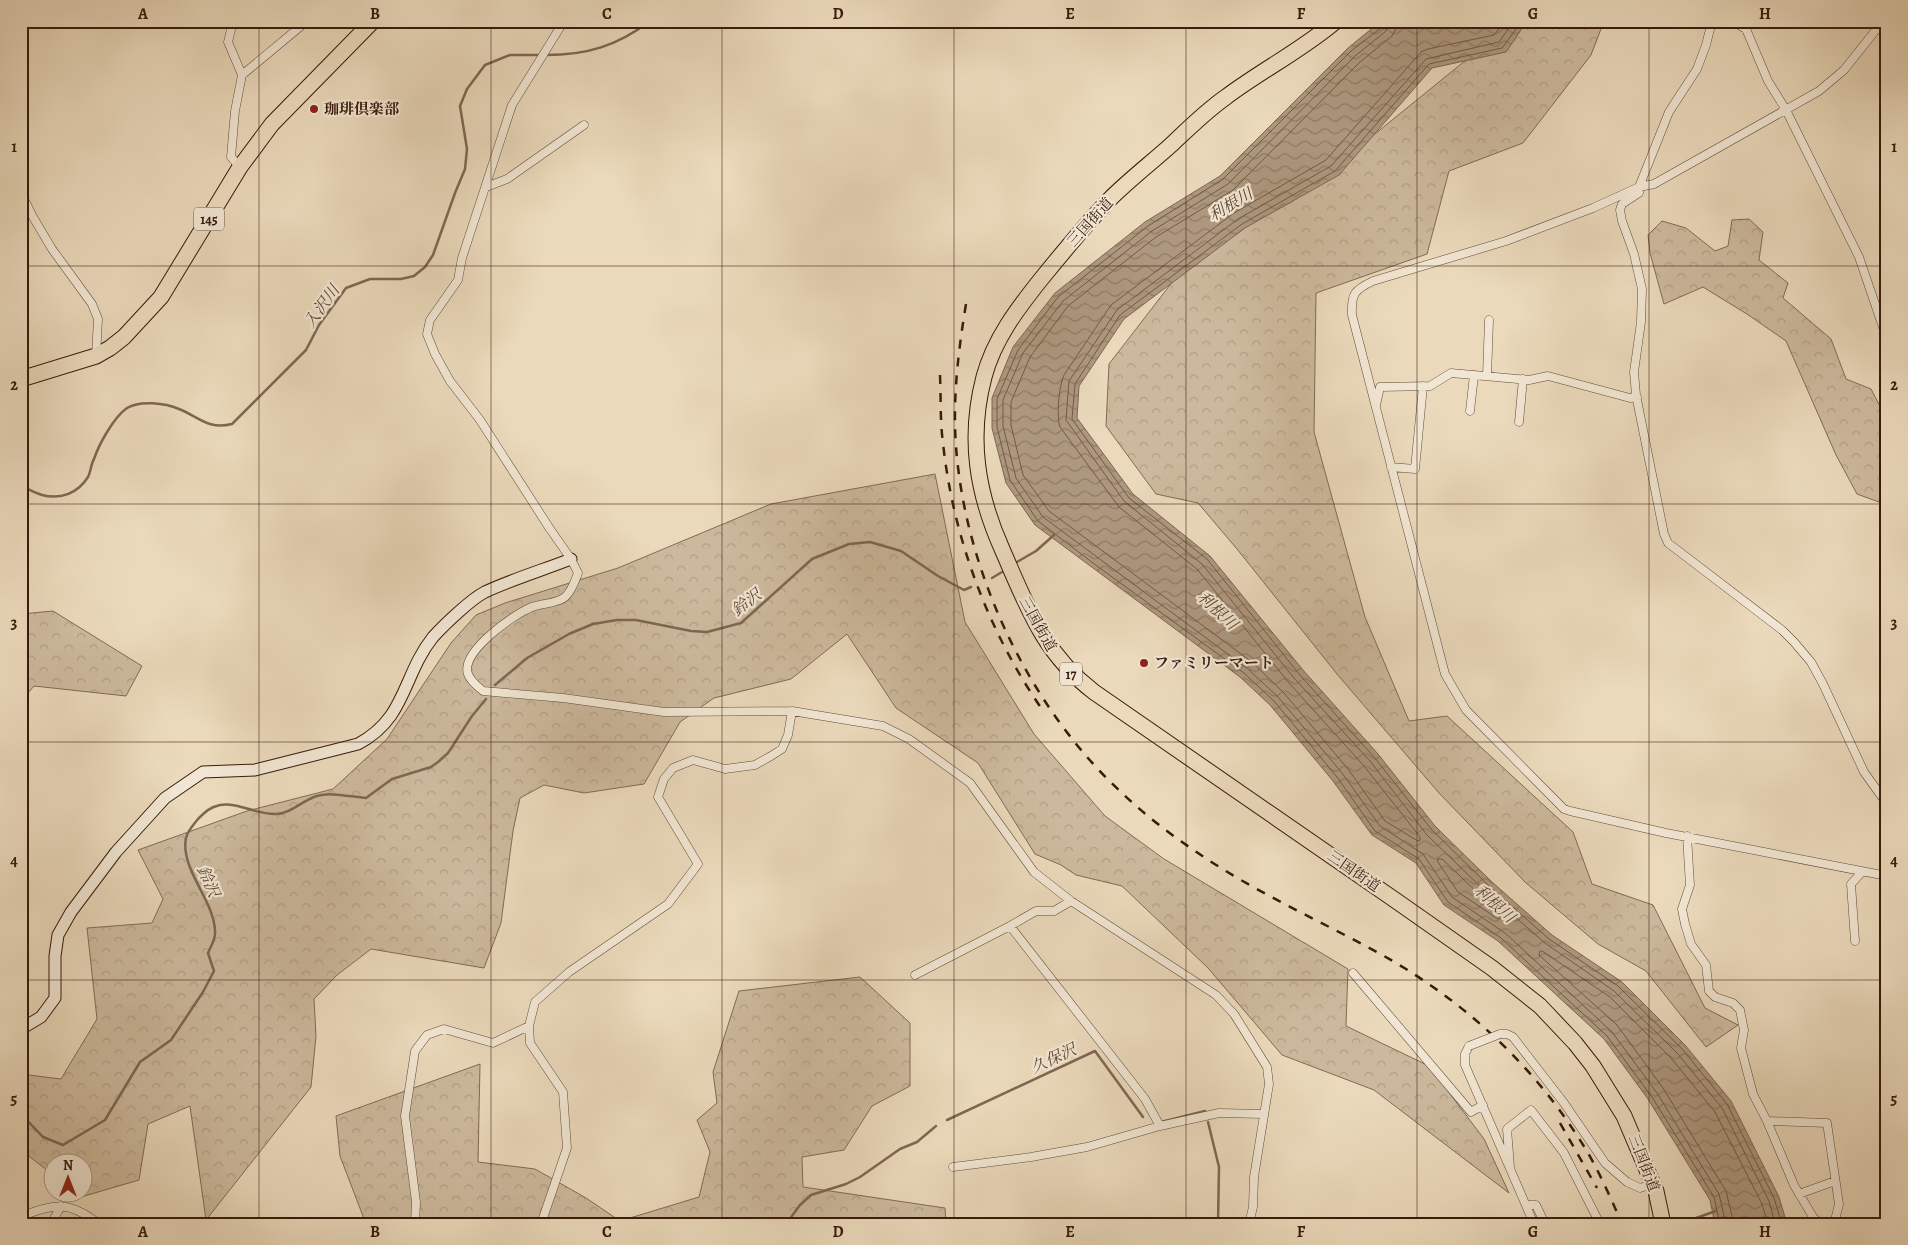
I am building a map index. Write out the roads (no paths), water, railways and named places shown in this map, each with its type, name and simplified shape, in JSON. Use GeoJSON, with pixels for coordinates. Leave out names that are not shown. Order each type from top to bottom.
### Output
{"type":"FeatureCollection","features":[{"type":"Feature","properties":{"kind":"highway","name":"145"},"geometry":{"type":"LineString","coordinates":[[21,379],[96,356],[124,337],[161,297],[240,167],[272,124],[373,21]]}},
{"type":"Feature","properties":{"kind":"highway","name":"三国街道"},"geometry":{"type":"LineString","coordinates":[[1336,21],[1292,54],[1246,82],[1201,117],[1112,198],[1086,225],[1030,293],[1003,332],[984,376],[979,402],[976,437],[977,466],[981,488],[996,535],[1026,604],[1054,654],[1069,672],[1094,692],[1460,946],[1540,1006],[1575,1044],[1607,1088],[1633,1134],[1653,1184],[1663,1224]]}},
{"type":"Feature","properties":{"kind":"street"},"geometry":{"type":"LineString","coordinates":[[233,21],[228,42],[242,75],[235,111],[231,157],[240,167]]}},
{"type":"Feature","properties":{"kind":"street"},"geometry":{"type":"LineString","coordinates":[[242,75],[307,21]]}},
{"type":"Feature","properties":{"kind":"street"},"geometry":{"type":"LineString","coordinates":[[564,21],[512,105],[462,258],[458,280],[430,320],[428,334],[435,354],[450,381],[480,420],[571,559],[578,573],[574,584],[564,598],[531,607],[506,622],[487,638],[469,659],[468,675],[483,691],[563,698],[664,712],[792,711],[883,726],[909,739],[970,783],[1034,872],[1071,901],[1216,995],[1234,1014],[1268,1067],[1268,1084],[1254,1176],[1253,1207],[1248,1224]]}},
{"type":"Feature","properties":{"kind":"street"},"geometry":{"type":"LineString","coordinates":[[1713,21],[1698,69],[1669,112],[1638,187],[1639,193],[1622,204],[1620,210],[1634,254],[1642,289],[1641,322],[1634,372],[1660,521],[1668,543],[1782,630],[1811,662],[1864,772],[1887,804]]}},
{"type":"Feature","properties":{"kind":"street"},"geometry":{"type":"LineString","coordinates":[[1732,21],[1746,29],[1768,81],[1786,110],[1859,257],[1887,339]]}},
{"type":"Feature","properties":{"kind":"street"},"geometry":{"type":"LineString","coordinates":[[1883,21],[1844,70],[1819,91],[1654,184],[1638,187],[1593,208],[1506,241],[1388,276],[1360,287],[1354,293],[1351,302],[1352,315],[1375,407],[1445,674],[1466,710],[1564,809],[1887,876]]}},
{"type":"Feature","properties":{"kind":"street"},"geometry":{"type":"LineString","coordinates":[[486,187],[507,179],[584,125]]}},
{"type":"Feature","properties":{"kind":"street"},"geometry":{"type":"LineString","coordinates":[[21,193],[52,249],[92,304],[98,318],[96,356]]}},
{"type":"Feature","properties":{"kind":"street"},"geometry":{"type":"LineString","coordinates":[[1488,376],[1489,320]]}},
{"type":"Feature","properties":{"kind":"street"},"geometry":{"type":"LineString","coordinates":[[1375,407],[1380,387],[1430,386],[1438,383],[1451,373],[1523,379],[1548,376],[1630,398],[1637,397]]}},
{"type":"Feature","properties":{"kind":"street"},"geometry":{"type":"LineString","coordinates":[[1470,411],[1474,375]]}},
{"type":"Feature","properties":{"kind":"street"},"geometry":{"type":"LineString","coordinates":[[1519,422],[1523,379]]}},
{"type":"Feature","properties":{"kind":"street"},"geometry":{"type":"LineString","coordinates":[[1391,467],[1415,469],[1424,386]]}},
{"type":"Feature","properties":{"kind":"street"},"geometry":{"type":"LineString","coordinates":[[21,1029],[41,1017],[55,998],[55,956],[58,935],[71,912],[116,852],[165,798],[203,772],[255,770],[358,744],[371,737],[393,713],[417,661],[434,637],[467,606],[484,593],[571,559]]}},
{"type":"Feature","properties":{"kind":"street"},"geometry":{"type":"LineString","coordinates":[[541,1224],[567,1148],[563,1092],[530,1044],[529,1026],[535,1002],[569,972],[668,904],[698,864],[658,797],[664,779],[673,768],[693,760],[725,769],[755,764],[782,749],[788,735],[792,711]]}},
{"type":"Feature","properties":{"kind":"street"},"geometry":{"type":"LineString","coordinates":[[1687,836],[1690,885],[1682,909],[1684,924],[1691,944],[1706,965],[1709,991],[1715,997],[1733,1004],[1740,1010],[1744,1030],[1741,1048],[1753,1094],[1799,1194],[1813,1217],[1820,1224]]}},
{"type":"Feature","properties":{"kind":"street"},"geometry":{"type":"LineString","coordinates":[[1855,941],[1851,884],[1862,872]]}},
{"type":"Feature","properties":{"kind":"street"},"geometry":{"type":"LineString","coordinates":[[915,975],[1036,911],[1054,911],[1071,901]]}},
{"type":"Feature","properties":{"kind":"street"},"geometry":{"type":"LineString","coordinates":[[1010,926],[1145,1099],[1160,1126]]}},
{"type":"Feature","properties":{"kind":"street"},"geometry":{"type":"LineString","coordinates":[[1353,973],[1471,1112],[1482,1105]]}},
{"type":"Feature","properties":{"kind":"street"},"geometry":{"type":"LineString","coordinates":[[415,1224],[416,1202],[405,1116],[415,1051],[427,1035],[444,1029],[493,1043],[529,1026]]}},
{"type":"Feature","properties":{"kind":"street"},"geometry":{"type":"LineString","coordinates":[[1534,1224],[1465,1065],[1464,1054],[1469,1046],[1500,1034],[1507,1034],[1513,1037],[1564,1103],[1605,1163],[1627,1182],[1640,1188],[1653,1184]]}},
{"type":"Feature","properties":{"kind":"street"},"geometry":{"type":"LineString","coordinates":[[1510,1167],[1507,1129],[1531,1110],[1564,1153],[1598,1220],[1593,1224]]}},
{"type":"Feature","properties":{"kind":"street"},"geometry":{"type":"LineString","coordinates":[[952,1167],[1031,1157],[1086,1146],[1219,1112],[1263,1114]]}},
{"type":"Feature","properties":{"kind":"street"},"geometry":{"type":"LineString","coordinates":[[1766,1121],[1827,1123],[1839,1204],[1834,1224]]}},
{"type":"Feature","properties":{"kind":"street"},"geometry":{"type":"LineString","coordinates":[[1799,1194],[1836,1181]]}},
{"type":"Feature","properties":{"kind":"street"},"geometry":{"type":"LineString","coordinates":[[1526,1204],[1536,1205],[1545,1224]]}},
{"type":"Feature","properties":{"kind":"street"},"geometry":{"type":"LineString","coordinates":[[51,1224],[61,1206]]}},
{"type":"Feature","properties":{"kind":"street"},"geometry":{"type":"LineString","coordinates":[[21,1216],[43,1209],[61,1206],[71,1207],[98,1224]]}},
{"type":"Feature","properties":{"kind":"water","name":"利根川"},"geometry":{"type":"Polygon","coordinates":[[[1381,21],[1527,21],[1506,52],[1432,68],[1339,175],[1245,228],[1124,319],[1079,386],[1077,418],[1133,494],[1210,556],[1303,670],[1378,754],[1435,826],[1492,882],[1552,935],[1622,982],[1685,1045],[1731,1101],[1779,1197],[1787,1224],[1715,1224],[1710,1200],[1648,1099],[1604,1039],[1498,941],[1444,905],[1416,863],[1372,835],[1333,781],[1270,705],[1240,677],[1035,525],[1006,483],[992,428],[992,398],[1013,347],[1055,293],[1145,222],[1220,176],[1348,48],[1381,21]]]}},
{"type":"Feature","properties":{"kind":"waterway","name":"入沢川"},"geometry":{"type":"LineString","coordinates":[[546,55],[575,53],[601,47],[626,37],[650,21]]}},
{"type":"Feature","properties":{"kind":"waterway","name":"入沢川"},"geometry":{"type":"LineString","coordinates":[[21,486],[39,494],[56,497],[74,491],[88,477],[99,446],[112,424],[122,412],[132,406],[145,403],[167,405],[210,424],[232,424],[306,350],[319,325],[346,288],[370,279],[401,279],[414,276],[425,267],[433,255],[465,169],[467,149],[460,106],[467,89],[485,65],[510,55],[540,55]]}},
{"type":"Feature","properties":{"kind":"waterway","name":"鈴沢"},"geometry":{"type":"LineString","coordinates":[[1017,562],[1036,551],[1054,535]]}},
{"type":"Feature","properties":{"kind":"waterway","name":"鈴沢"},"geometry":{"type":"LineString","coordinates":[[495,685],[527,658],[569,634],[593,624],[617,620],[636,620],[691,631],[707,632],[741,623],[812,559],[849,544],[870,542],[901,551],[938,576],[964,590],[971,587]]}},
{"type":"Feature","properties":{"kind":"waterway","name":"鈴沢"},"geometry":{"type":"LineString","coordinates":[[992,578],[1002,572]]}},
{"type":"Feature","properties":{"kind":"waterway","name":"鈴沢"},"geometry":{"type":"LineString","coordinates":[[21,1114],[43,1137],[63,1145],[105,1120],[140,1062],[171,1040],[203,992],[214,971],[208,953],[214,940],[215,931],[209,908],[192,873],[185,850],[188,833],[203,814],[210,808],[220,805],[234,805],[262,813],[276,814],[286,812],[320,795],[333,794],[366,798],[392,779],[431,767],[438,762],[448,753],[472,716],[486,699]]}},
{"type":"Feature","properties":{"kind":"waterway","name":"久保沢"},"geometry":{"type":"LineString","coordinates":[[947,1120],[1095,1051],[1143,1117]]}},
{"type":"Feature","properties":{"kind":"waterway","name":"久保沢"},"geometry":{"type":"LineString","coordinates":[[1161,1122],[1205,1111]]}},
{"type":"Feature","properties":{"kind":"waterway","name":"久保沢"},"geometry":{"type":"LineString","coordinates":[[1208,1122],[1219,1167],[1218,1224]]}},
{"type":"Feature","properties":{"kind":"waterway","name":"久保沢"},"geometry":{"type":"LineString","coordinates":[[786,1224],[800,1205],[811,1195],[846,1184],[860,1177],[900,1149],[917,1142],[936,1126]]}},
{"type":"Feature","properties":{"kind":"waterway","name":"久保沢"},"geometry":{"type":"LineString","coordinates":[[1679,1224],[1716,1211]]}},
{"type":"Feature","properties":{"kind":"railway"},"geometry":{"type":"LineString","coordinates":[[966,304],[960,345],[955,405],[956,446],[965,512],[977,557],[993,601],[1012,644],[1035,686],[1061,725],[1090,761],[1122,793],[1178,839],[1220,868],[1290,907],[1361,943],[1413,973],[1467,1013],[1492,1035],[1516,1058],[1559,1109],[1585,1147],[1622,1224]]}},
{"type":"Feature","properties":{"kind":"railway"},"geometry":{"type":"LineString","coordinates":[[940,375],[941,426],[948,479],[965,549],[977,584],[1006,650],[1044,712]]}},
{"type":"Feature","properties":{"kind":"railway"},"geometry":{"type":"LineString","coordinates":[[1560,1123],[1597,1188]]}},
{"type":"Feature","properties":{"kind":"place","name":"珈琲倶楽部"},"geometry":{"type":"Point","coordinates":[314,109]}},
{"type":"Feature","properties":{"kind":"place","name":"ファミリーマート"},"geometry":{"type":"Point","coordinates":[1144,663]}}]}
